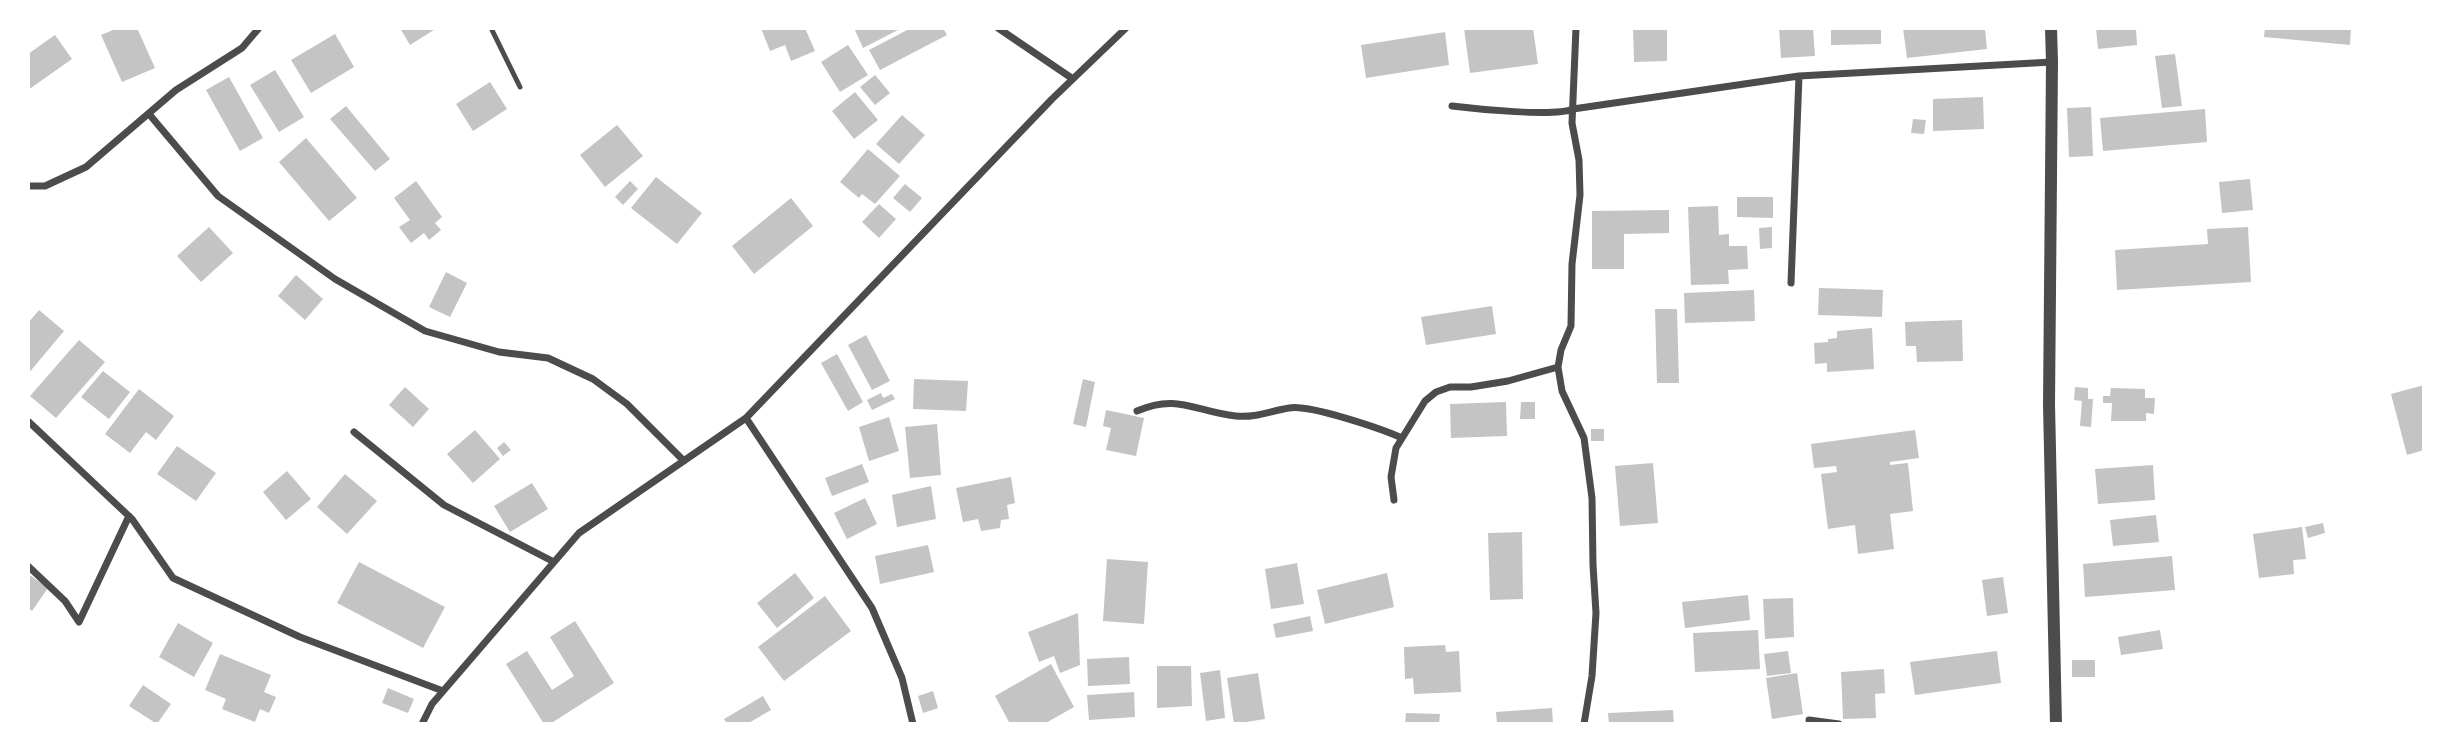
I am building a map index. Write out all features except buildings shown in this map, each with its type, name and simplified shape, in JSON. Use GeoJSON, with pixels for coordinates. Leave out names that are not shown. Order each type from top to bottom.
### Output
{"type":"FeatureCollection","features":[{"type":"Feature","properties":{"kind":"street"},"geometry":{"type":"LineString","coordinates":[[28,186],[44,186],[86,167],[176,90],[242,48],[259,28]]}},
{"type":"Feature","properties":{"kind":"street"},"geometry":{"type":"LineString","coordinates":[[998,28],[1073,79]]}},
{"type":"Feature","properties":{"kind":"street"},"geometry":{"type":"LineString","coordinates":[[422,724],[432,704],[579,533],[746,418],[1073,79],[1126,28]]}},
{"type":"Feature","properties":{"kind":"street"},"geometry":{"type":"LineString","coordinates":[[1576,28],[1572,123],[1579,160],[1580,195],[1572,264],[1571,326],[1561,350],[1558,367],[1562,391],[1584,438],[1592,498],[1597,613],[1592,676],[1584,724]]}},
{"type":"Feature","properties":{"kind":"street"},"geometry":{"type":"LineString","coordinates":[[2051,28],[2049,404],[2056,724]]}},
{"type":"Feature","properties":{"kind":"street"},"geometry":{"type":"LineString","coordinates":[[1452,106],[1566,113],[1573,109],[1799,76],[2052,62]]}},
{"type":"Feature","properties":{"kind":"street"},"geometry":{"type":"LineString","coordinates":[[1791,284],[1799,76]]}},
{"type":"Feature","properties":{"kind":"street"},"geometry":{"type":"LineString","coordinates":[[149,114],[218,196],[335,279],[425,331],[499,352],[548,358],[593,379],[627,404],[684,461]]}},
{"type":"Feature","properties":{"kind":"street"},"geometry":{"type":"LineString","coordinates":[[1394,500],[1392,466],[1396,448],[1425,401],[1436,392],[1450,387],[1471,387],[1508,381],[1558,367]]}},
{"type":"Feature","properties":{"kind":"street"},"geometry":{"type":"LineString","coordinates":[[1137,411],[1155,403],[1178,403],[1208,412],[1252,417],[1289,408],[1306,407],[1402,438]]}},
{"type":"Feature","properties":{"kind":"street"},"geometry":{"type":"LineString","coordinates":[[746,418],[872,608],[902,678],[914,724]]}},
{"type":"Feature","properties":{"kind":"street"},"geometry":{"type":"LineString","coordinates":[[28,421],[129,516],[173,578],[300,637],[443,691]]}},
{"type":"Feature","properties":{"kind":"street"},"geometry":{"type":"LineString","coordinates":[[354,432],[444,505],[554,562]]}},
{"type":"Feature","properties":{"kind":"street"},"geometry":{"type":"LineString","coordinates":[[28,566],[65,601],[79,622],[129,516]]}},
{"type":"Feature","properties":{"kind":"street"},"geometry":{"type":"LineString","coordinates":[[1810,720],[1839,724]]}},
{"type":"Feature","properties":{"kind":"lane"},"geometry":{"type":"LineString","coordinates":[[491,28],[520,87]]}}]}
